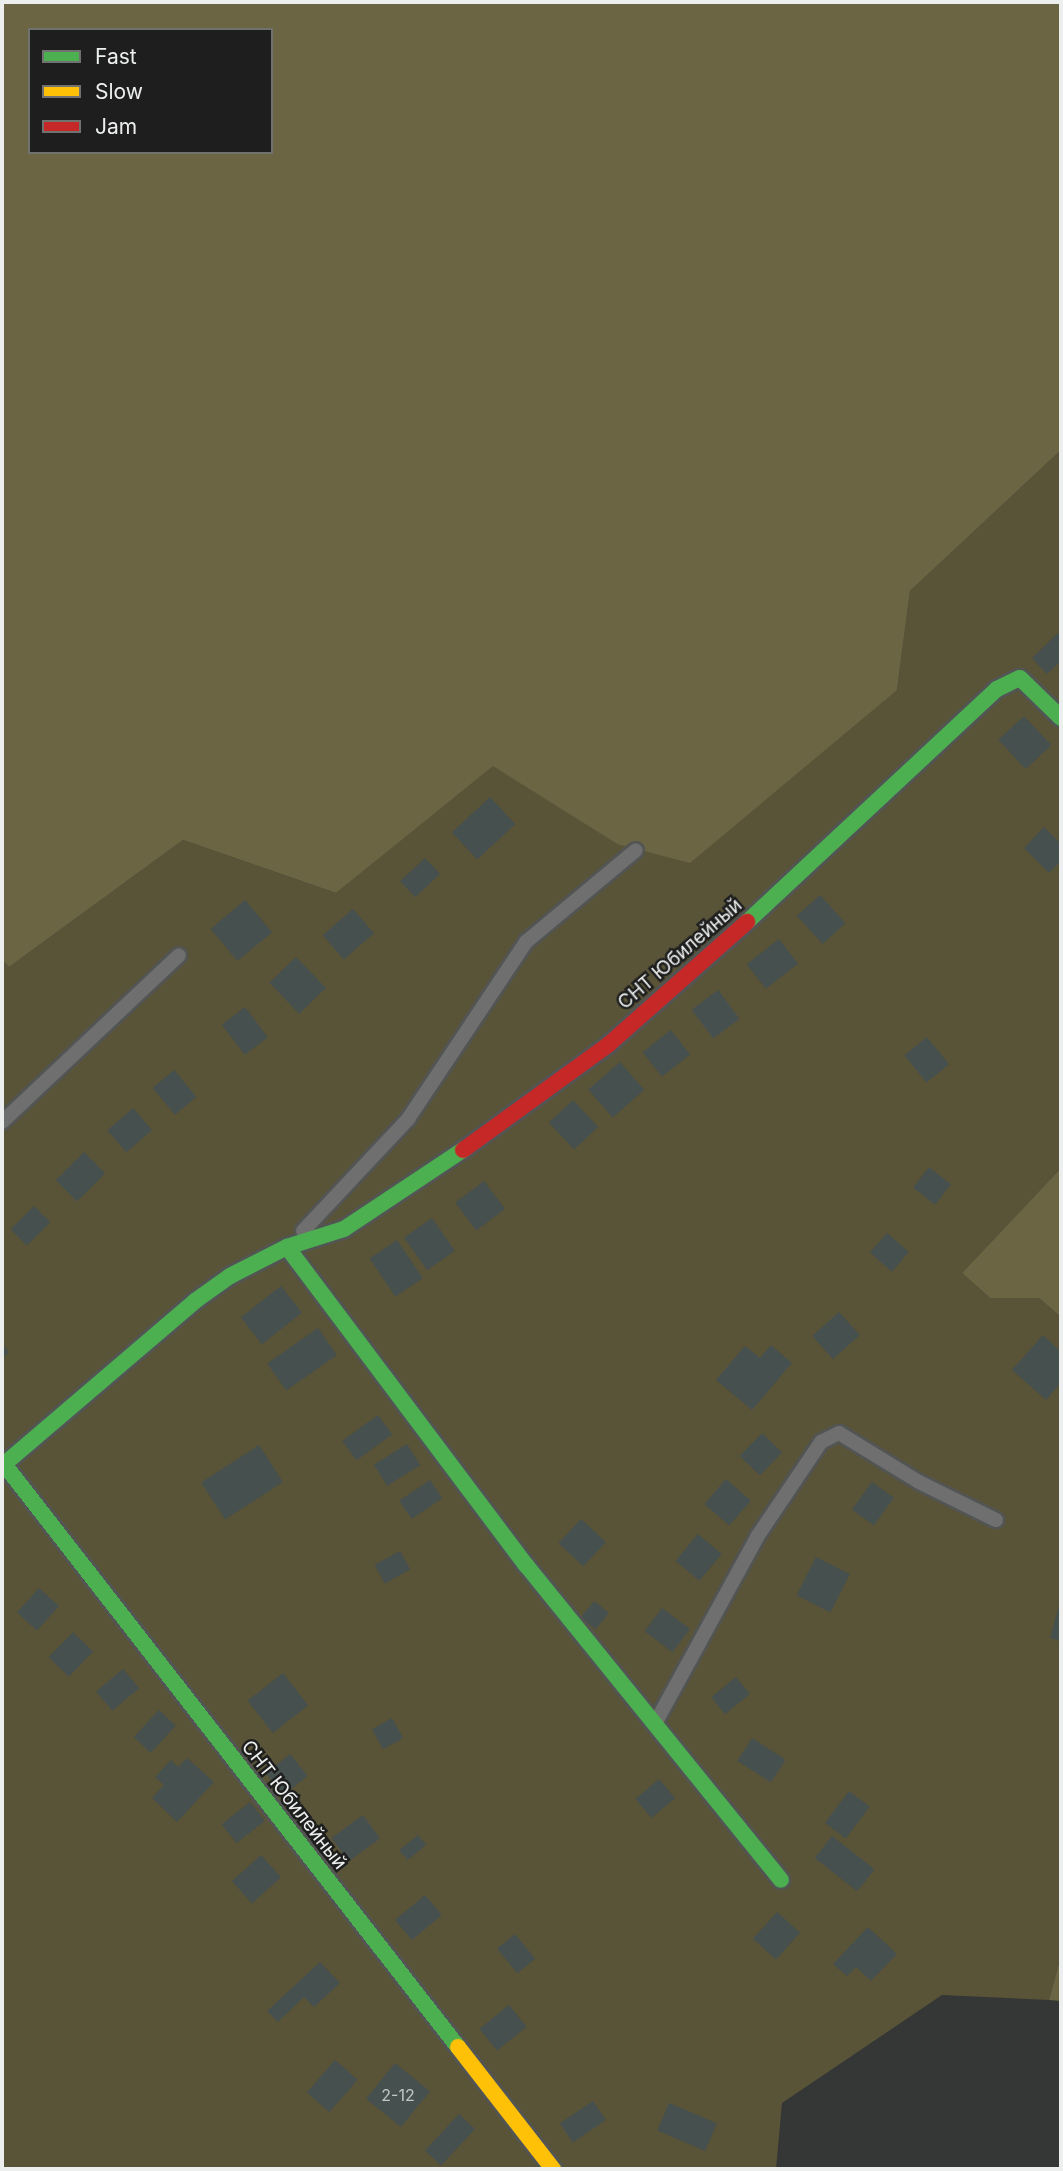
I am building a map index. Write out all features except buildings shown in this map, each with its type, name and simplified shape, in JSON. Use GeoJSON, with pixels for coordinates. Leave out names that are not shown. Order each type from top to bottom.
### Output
{"type":"FeatureCollection","features":[{"type":"Feature","properties":{"kind":"street","name":"СНТ Юбилейный"},"geometry":{"type":"LineString","coordinates":[[553,2169],[3,1465],[195,1301],[230,1276],[287,1247],[344,1229],[447,1161],[608,1045],[800,876],[997,689],[1020,678],[1061,718]]}},
{"type":"Feature","properties":{"kind":"street"},"geometry":{"type":"LineString","coordinates":[[287,1247],[526,1566],[781,1880]]}},
{"type":"Feature","properties":{"kind":"lane"},"geometry":{"type":"LineString","coordinates":[[287,1247],[408,1119],[526,942],[636,850]]}},
{"type":"Feature","properties":{"kind":"lane"},"geometry":{"type":"LineString","coordinates":[[2,1122],[179,955]]}},
{"type":"Feature","properties":{"kind":"lane"},"geometry":{"type":"LineString","coordinates":[[655,1724],[757,1537],[821,1442],[839,1433],[919,1482],[996,1520]]}},
{"type":"Feature","properties":{"kind":"shaded area"},"geometry":{"type":"Polygon","coordinates":[[[2,2],[1061,2],[1061,450],[910,591],[897,690],[690,863],[617,844],[493,766],[336,893],[183,840],[9,967],[2,960],[2,2]]]}},
{"type":"Feature","properties":{"kind":"shaded area"},"geometry":{"type":"Polygon","coordinates":[[[1061,450],[1061,1168],[962,1273],[990,1298],[1039,1298],[1061,1317],[1061,1956],[1049,2000],[942,1995],[782,2103],[776,2169],[2,2169],[2,960],[9,967],[183,840],[336,893],[493,765],[617,844],[897,690],[910,591],[1061,450]]]}},
{"type":"Feature","properties":{"kind":"shaded area"},"geometry":{"type":"Polygon","coordinates":[[[1061,1168],[1061,1317],[1039,1298],[990,1298],[962,1273],[1061,1168]]]}},
{"type":"Feature","properties":{"kind":"shaded area"},"geometry":{"type":"Polygon","coordinates":[[[1061,1956],[1061,2001],[1049,2000],[1061,1956]]]}},
{"type":"Feature","properties":{"kind":"traffic: fast"},"geometry":{"type":"LineString","coordinates":[[747,922],[997,689],[1020,678],[1061,718]]}},
{"type":"Feature","properties":{"kind":"traffic: fast"},"geometry":{"type":"LineString","coordinates":[[2,1466],[195,1301],[230,1276],[287,1247],[344,1229],[463,1150]]}},
{"type":"Feature","properties":{"kind":"traffic: fast"},"geometry":{"type":"LineString","coordinates":[[287,1247],[526,1565],[781,1880]]}},
{"type":"Feature","properties":{"kind":"traffic: fast"},"geometry":{"type":"LineString","coordinates":[[4,1464],[458,2047]]}},
{"type":"Feature","properties":{"kind":"traffic: slow"},"geometry":{"type":"LineString","coordinates":[[458,2047],[553,2169]]}},
{"type":"Feature","properties":{"kind":"traffic: jam"},"geometry":{"type":"LineString","coordinates":[[463,1150],[608,1045],[747,922]]}}]}
